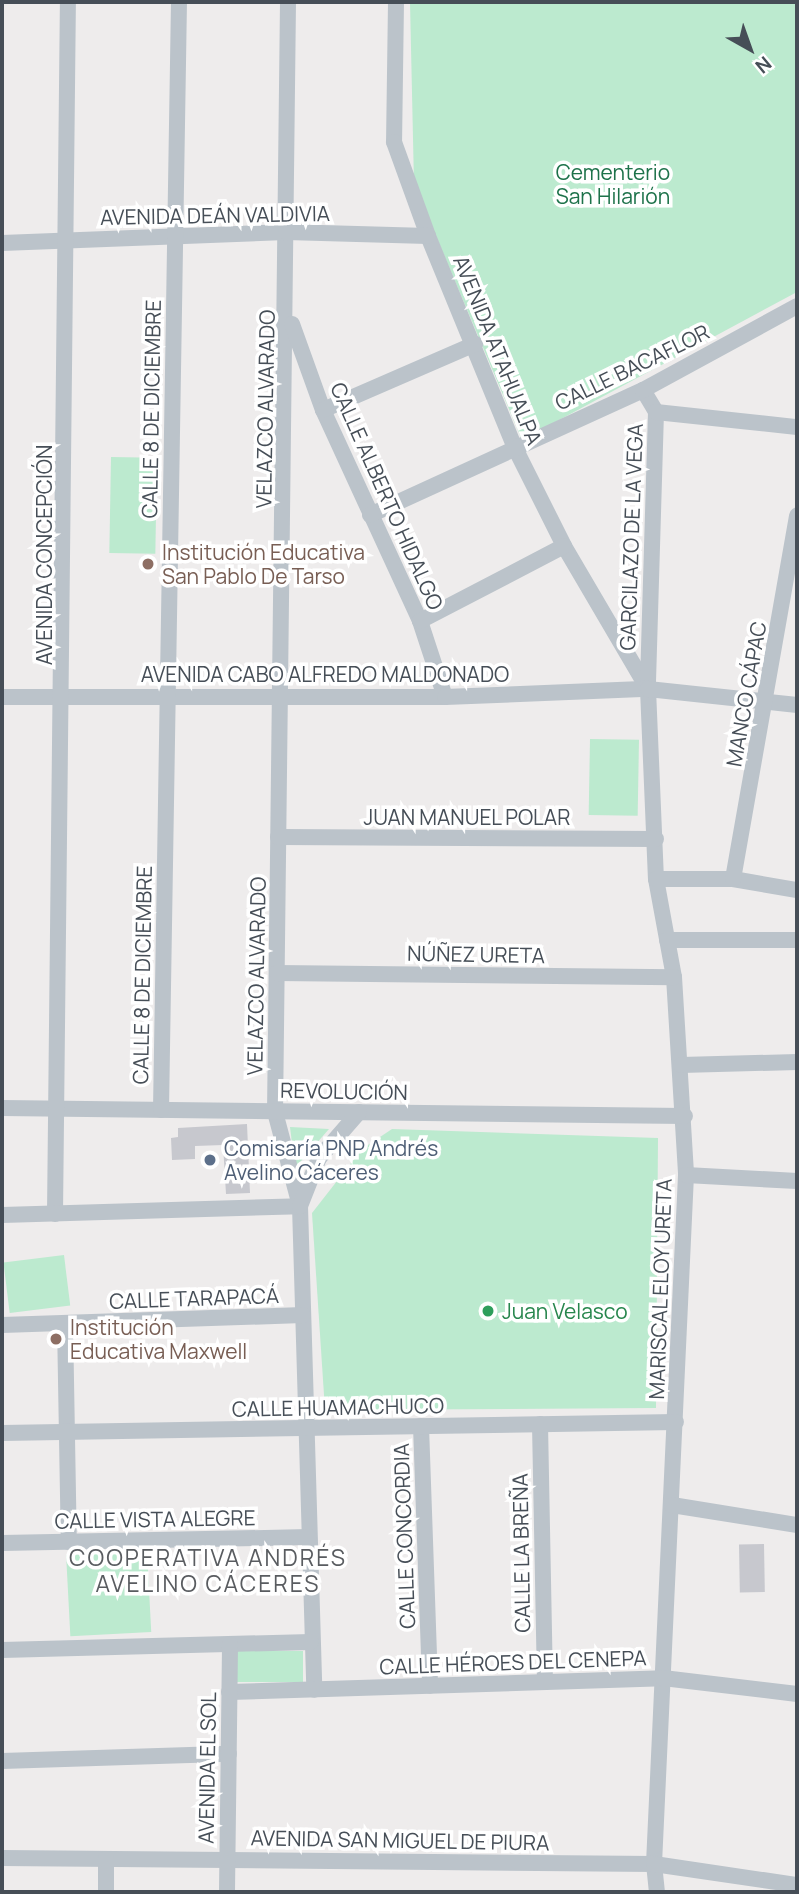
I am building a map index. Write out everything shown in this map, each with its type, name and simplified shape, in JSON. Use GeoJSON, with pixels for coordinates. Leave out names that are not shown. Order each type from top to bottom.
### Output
{"type":"FeatureCollection","features":[{"type":"Feature","properties":{"kind":"street","name":"AVENIDA CONCEPCIÓN"},"geometry":{"type":"LineString","coordinates":[[55,1214],[64,696],[68,2]]}},
{"type":"Feature","properties":{"kind":"street","name":"CALLE 8 DE DICIEMBRE"},"geometry":{"type":"LineString","coordinates":[[161,1110],[179,2]]}},
{"type":"Feature","properties":{"kind":"street","name":"VELAZCO ALVARADO"},"geometry":{"type":"LineString","coordinates":[[288,2],[288,313],[275,1112],[300,1206]]}},
{"type":"Feature","properties":{"kind":"street","name":"AVENIDA ATAHUALPA"},"geometry":{"type":"LineString","coordinates":[[396,2],[394,142],[428,236],[475,344],[514,446],[564,546],[648,689]]}},
{"type":"Feature","properties":{"kind":"street","name":"AVENIDA DEÁN VALDIVIA"},"geometry":{"type":"LineString","coordinates":[[2,243],[286,232],[428,236]]}},
{"type":"Feature","properties":{"kind":"street","name":"CALLE BACAFLOR"},"geometry":{"type":"LineString","coordinates":[[370,514],[514,446],[643,390],[797,306]]}},
{"type":"Feature","properties":{"kind":"street","name":"CALLE ALBERTO HIDALGO"},"geometry":{"type":"LineString","coordinates":[[288,313],[323,410],[420,621],[445,696]]}},
{"type":"Feature","properties":{"kind":"street"},"geometry":{"type":"LineString","coordinates":[[323,410],[475,344]]}},
{"type":"Feature","properties":{"kind":"street","name":"GARCILAZO DE LA VEGA"},"geometry":{"type":"LineString","coordinates":[[643,390],[656,412],[648,689]]}},
{"type":"Feature","properties":{"kind":"street"},"geometry":{"type":"LineString","coordinates":[[656,412],[797,427]]}},
{"type":"Feature","properties":{"kind":"street","name":"MANCO CÁPAC"},"geometry":{"type":"LineString","coordinates":[[733,879],[767,699],[797,516]]}},
{"type":"Feature","properties":{"kind":"street"},"geometry":{"type":"LineString","coordinates":[[420,621],[564,546]]}},
{"type":"Feature","properties":{"kind":"street","name":"AVENIDA CABO ALFREDO MALDONADO"},"geometry":{"type":"LineString","coordinates":[[2,696],[445,696],[648,689],[767,699],[797,705]]}},
{"type":"Feature","properties":{"kind":"street","name":"MARISCAL ELOY URETA"},"geometry":{"type":"LineString","coordinates":[[648,689],[656,879],[674,977],[685,1116],[686,1175],[655,1889]]}},
{"type":"Feature","properties":{"kind":"street","name":"JUAN MANUEL POLAR"},"geometry":{"type":"LineString","coordinates":[[278,837],[656,839]]}},
{"type":"Feature","properties":{"kind":"street"},"geometry":{"type":"LineString","coordinates":[[656,879],[733,879],[797,890]]}},
{"type":"Feature","properties":{"kind":"street"},"geometry":{"type":"LineString","coordinates":[[667,940],[797,940]]}},
{"type":"Feature","properties":{"kind":"street","name":"NÚÑEZ URETA"},"geometry":{"type":"LineString","coordinates":[[277,973],[674,977]]}},
{"type":"Feature","properties":{"kind":"street"},"geometry":{"type":"LineString","coordinates":[[681,1065],[797,1062]]}},
{"type":"Feature","properties":{"kind":"street","name":"REVOLUCIÓN"},"geometry":{"type":"LineString","coordinates":[[2,1108],[685,1116]]}},
{"type":"Feature","properties":{"kind":"street"},"geometry":{"type":"LineString","coordinates":[[314,1690],[300,1206],[319,1158],[359,1112]]}},
{"type":"Feature","properties":{"kind":"street"},"geometry":{"type":"LineString","coordinates":[[686,1175],[797,1181]]}},
{"type":"Feature","properties":{"kind":"street"},"geometry":{"type":"LineString","coordinates":[[2,1215],[300,1206]]}},
{"type":"Feature","properties":{"kind":"street","name":"CALLE TARAPACÁ"},"geometry":{"type":"LineString","coordinates":[[2,1325],[303,1315]]}},
{"type":"Feature","properties":{"kind":"street"},"geometry":{"type":"LineString","coordinates":[[65,1323],[69,1542]]}},
{"type":"Feature","properties":{"kind":"street","name":"CALLE HUAMACHUCO"},"geometry":{"type":"LineString","coordinates":[[2,1433],[676,1422]]}},
{"type":"Feature","properties":{"kind":"street","name":"CALLE LA BREÑA"},"geometry":{"type":"LineString","coordinates":[[540,1424],[545,1682]]}},
{"type":"Feature","properties":{"kind":"street","name":"CALLE CONCORDIA"},"geometry":{"type":"LineString","coordinates":[[421,1426],[430,1686]]}},
{"type":"Feature","properties":{"kind":"street"},"geometry":{"type":"LineString","coordinates":[[672,1504],[797,1525]]}},
{"type":"Feature","properties":{"kind":"street","name":"CALLE VISTA ALEGRE"},"geometry":{"type":"LineString","coordinates":[[2,1543],[309,1537]]}},
{"type":"Feature","properties":{"kind":"street"},"geometry":{"type":"LineString","coordinates":[[2,1650],[311,1642]]}},
{"type":"Feature","properties":{"kind":"street","name":"AVENIDA EL SOL"},"geometry":{"type":"LineString","coordinates":[[227,1892],[230,1644]]}},
{"type":"Feature","properties":{"kind":"street","name":"CALLE HÉROES DEL CENEPA"},"geometry":{"type":"LineString","coordinates":[[229,1692],[663,1678],[797,1694]]}},
{"type":"Feature","properties":{"kind":"street"},"geometry":{"type":"LineString","coordinates":[[2,1761],[229,1754]]}},
{"type":"Feature","properties":{"kind":"street","name":"AVENIDA SAN MIGUEL DE PIURA"},"geometry":{"type":"LineString","coordinates":[[2,1858],[654,1864],[797,1885]]}},
{"type":"Feature","properties":{"kind":"street"},"geometry":{"type":"LineString","coordinates":[[106,1859],[106,1892]]}},
{"type":"Feature","properties":{"kind":"green space","name":"Cementerio San Hilarión"},"geometry":{"type":"Polygon","coordinates":[[[410,2],[797,2],[797,292],[522,440],[414,184],[410,2]]]}},
{"type":"Feature","properties":{"kind":"green space"},"geometry":{"type":"Polygon","coordinates":[[[111,457],[157,458],[155,554],[109,553],[111,457]]]}},
{"type":"Feature","properties":{"kind":"green space"},"geometry":{"type":"Polygon","coordinates":[[[590,739],[639,740],[638,816],[589,815],[590,739]]]}},
{"type":"Feature","properties":{"kind":"green space"},"geometry":{"type":"Polygon","coordinates":[[[290,1127],[329,1129],[295,1168],[290,1127]]]}},
{"type":"Feature","properties":{"kind":"green space","name":"Juan Velasco"},"geometry":{"type":"Polygon","coordinates":[[[392,1129],[658,1138],[656,1408],[325,1410],[312,1213],[362,1149],[392,1129]]]}},
{"type":"Feature","properties":{"kind":"green space"},"geometry":{"type":"Polygon","coordinates":[[[64,1255],[70,1306],[10,1313],[3,1262],[64,1255]]]}},
{"type":"Feature","properties":{"kind":"green space"},"geometry":{"type":"Polygon","coordinates":[[[147,1551],[151,1632],[70,1636],[66,1555],[147,1551]]]}},
{"type":"Feature","properties":{"kind":"green space"},"geometry":{"type":"Polygon","coordinates":[[[236,1651],[303,1651],[303,1682],[236,1682],[236,1651]]]}},
{"type":"Feature","properties":{"kind":"building"},"geometry":{"type":"Polygon","coordinates":[[[247,1124],[250,1193],[226,1194],[223,1145],[195,1146],[195,1159],[172,1160],[171,1138],[178,1137],[178,1128],[247,1124]]]}},
{"type":"Feature","properties":{"kind":"building"},"geometry":{"type":"Polygon","coordinates":[[[739,1544],[764,1544],[765,1592],[740,1592],[739,1544]]]}},
{"type":"Feature","properties":{"kind":"place","name":"Institución Educativa San Pablo De Tarso"},"geometry":{"type":"Point","coordinates":[148,564]}},
{"type":"Feature","properties":{"kind":"place","name":"Comisaría PNP Andrés Avelino Cáceres"},"geometry":{"type":"Point","coordinates":[210,1160]}},
{"type":"Feature","properties":{"kind":"place","name":"Juan Velasco"},"geometry":{"type":"Point","coordinates":[488,1311]}},
{"type":"Feature","properties":{"kind":"place","name":"Institución Educativa Maxwell"},"geometry":{"type":"Point","coordinates":[56,1339]}},
{"type":"Feature","properties":{"kind":"district","name":"COOPERATIVA ANDRÉS AVELINO CÁCERES"},"geometry":{"type":"Point","coordinates":[208,1570]}}]}
